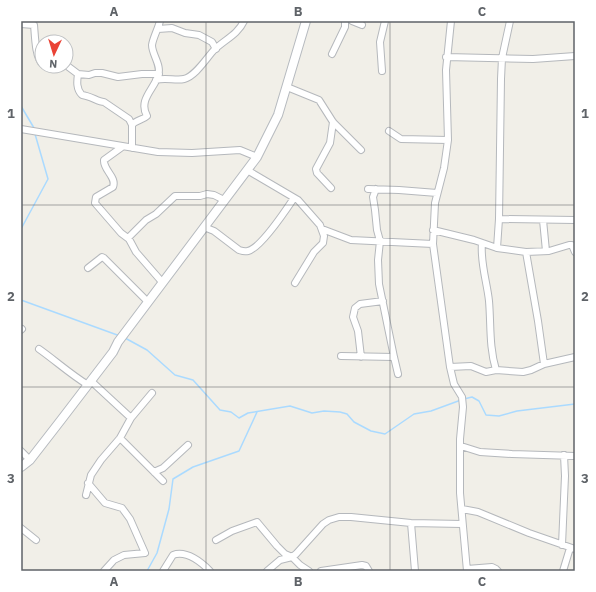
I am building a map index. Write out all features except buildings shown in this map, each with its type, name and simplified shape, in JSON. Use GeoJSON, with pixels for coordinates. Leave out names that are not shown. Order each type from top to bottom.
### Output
{"type":"FeatureCollection","features":[{"type":"Feature","properties":{"kind":"main road"},"geometry":{"type":"LineString","coordinates":[[21,467],[30,460],[113,352],[162,282],[256,157],[274,126],[306,21]]}},
{"type":"Feature","properties":{"kind":"street"},"geometry":{"type":"LineString","coordinates":[[132,125],[134,122],[147,116],[145,112],[145,98],[158,77],[158,65],[152,43],[160,21]]}},
{"type":"Feature","properties":{"kind":"street"},"geometry":{"type":"LineString","coordinates":[[74,71],[78,74],[88,76],[95,73],[118,77],[142,74],[183,80],[189,77],[216,49],[235,34],[241,28],[244,21]]}},
{"type":"Feature","properties":{"kind":"street"},"geometry":{"type":"LineString","coordinates":[[332,54],[345,27],[345,21]]}},
{"type":"Feature","properties":{"kind":"street"},"geometry":{"type":"LineString","coordinates":[[352,21],[362,25]]}},
{"type":"Feature","properties":{"kind":"street"},"geometry":{"type":"LineString","coordinates":[[382,71],[380,42],[385,21]]}},
{"type":"Feature","properties":{"kind":"street"},"geometry":{"type":"LineString","coordinates":[[452,21],[446,57],[448,140],[444,168],[437,193],[433,244],[450,367],[454,384],[462,400],[460,446],[462,524],[467,570],[494,568],[498,571]]}},
{"type":"Feature","properties":{"kind":"street"},"geometry":{"type":"LineString","coordinates":[[497,248],[502,58],[510,21]]}},
{"type":"Feature","properties":{"kind":"street"},"geometry":{"type":"LineString","coordinates":[[21,24],[34,25],[35,34]]}},
{"type":"Feature","properties":{"kind":"street"},"geometry":{"type":"LineString","coordinates":[[158,29],[172,28],[185,33],[199,35],[212,42],[216,49]]}},
{"type":"Feature","properties":{"kind":"street"},"geometry":{"type":"LineString","coordinates":[[446,57],[545,59],[575,56]]}},
{"type":"Feature","properties":{"kind":"street"},"geometry":{"type":"LineString","coordinates":[[78,74],[78,89],[82,95],[90,96],[104,102],[129,119],[132,125],[132,148]]}},
{"type":"Feature","properties":{"kind":"street"},"geometry":{"type":"LineString","coordinates":[[287,87],[319,100],[333,122],[361,150]]}},
{"type":"Feature","properties":{"kind":"street"},"geometry":{"type":"LineString","coordinates":[[331,188],[317,173],[316,168],[330,143],[333,122]]}},
{"type":"Feature","properties":{"kind":"street"},"geometry":{"type":"LineString","coordinates":[[21,129],[170,154],[192,154],[240,150],[256,157]]}},
{"type":"Feature","properties":{"kind":"street"},"geometry":{"type":"LineString","coordinates":[[389,131],[401,139],[448,140]]}},
{"type":"Feature","properties":{"kind":"street"},"geometry":{"type":"LineString","coordinates":[[122,146],[104,160],[104,166],[114,184],[113,187],[96,197],[95,201],[121,233],[128,238],[136,252],[162,282]]}},
{"type":"Feature","properties":{"kind":"street"},"geometry":{"type":"LineString","coordinates":[[247,170],[294,198],[318,221],[322,229],[324,236],[323,243],[314,252],[294,283]]}},
{"type":"Feature","properties":{"kind":"street"},"geometry":{"type":"LineString","coordinates":[[368,189],[437,193]]}},
{"type":"Feature","properties":{"kind":"street"},"geometry":{"type":"LineString","coordinates":[[376,189],[373,197],[376,230],[380,241],[378,260],[379,272],[383,301],[398,374]]}},
{"type":"Feature","properties":{"kind":"street"},"geometry":{"type":"LineString","coordinates":[[128,238],[146,220],[156,214],[175,196],[200,196],[207,194],[214,195],[224,200]]}},
{"type":"Feature","properties":{"kind":"street"},"geometry":{"type":"LineString","coordinates":[[204,227],[214,232],[242,252],[249,251],[256,246],[278,222],[294,198]]}},
{"type":"Feature","properties":{"kind":"street"},"geometry":{"type":"LineString","coordinates":[[498,219],[575,220]]}},
{"type":"Feature","properties":{"kind":"street"},"geometry":{"type":"LineString","coordinates":[[543,220],[546,251]]}},
{"type":"Feature","properties":{"kind":"street"},"geometry":{"type":"LineString","coordinates":[[322,229],[351,240],[433,244]]}},
{"type":"Feature","properties":{"kind":"street"},"geometry":{"type":"LineString","coordinates":[[433,230],[497,248],[526,252],[546,251],[572,245],[575,252]]}},
{"type":"Feature","properties":{"kind":"street"},"geometry":{"type":"LineString","coordinates":[[482,243],[482,256],[489,302],[493,360],[496,370]]}},
{"type":"Feature","properties":{"kind":"street"},"geometry":{"type":"LineString","coordinates":[[526,252],[544,364]]}},
{"type":"Feature","properties":{"kind":"street"},"geometry":{"type":"LineString","coordinates":[[88,268],[99,258],[104,258],[148,302]]}},
{"type":"Feature","properties":{"kind":"street"},"geometry":{"type":"LineString","coordinates":[[361,357],[358,331],[353,317],[355,308],[360,304],[383,301]]}},
{"type":"Feature","properties":{"kind":"street"},"geometry":{"type":"LineString","coordinates":[[39,349],[67,372],[89,383],[131,418]]}},
{"type":"Feature","properties":{"kind":"street"},"geometry":{"type":"LineString","coordinates":[[342,356],[394,357]]}},
{"type":"Feature","properties":{"kind":"street"},"geometry":{"type":"LineString","coordinates":[[450,367],[471,366],[486,372],[496,370],[523,372],[544,364],[575,357]]}},
{"type":"Feature","properties":{"kind":"street"},"geometry":{"type":"LineString","coordinates":[[86,495],[90,475],[120,438],[131,418],[152,394]]}},
{"type":"Feature","properties":{"kind":"street"},"geometry":{"type":"LineString","coordinates":[[120,438],[163,481]]}},
{"type":"Feature","properties":{"kind":"street"},"geometry":{"type":"LineString","coordinates":[[154,472],[162,468],[188,445]]}},
{"type":"Feature","properties":{"kind":"street"},"geometry":{"type":"LineString","coordinates":[[460,446],[480,452],[575,456]]}},
{"type":"Feature","properties":{"kind":"street"},"geometry":{"type":"LineString","coordinates":[[21,451],[30,460]]}},
{"type":"Feature","properties":{"kind":"street"},"geometry":{"type":"LineString","coordinates":[[562,545],[565,476],[564,456]]}},
{"type":"Feature","properties":{"kind":"street"},"geometry":{"type":"LineString","coordinates":[[88,483],[105,503],[122,508],[130,519],[145,550],[145,553],[124,555],[114,560],[104,571]]}},
{"type":"Feature","properties":{"kind":"street"},"geometry":{"type":"LineString","coordinates":[[462,509],[484,514],[573,548],[563,571]]}},
{"type":"Feature","properties":{"kind":"street"},"geometry":{"type":"LineString","coordinates":[[267,571],[280,560],[292,557],[304,547],[323,524],[333,518],[350,517],[410,524],[462,524]]}},
{"type":"Feature","properties":{"kind":"street"},"geometry":{"type":"LineString","coordinates":[[216,540],[232,531],[257,522],[285,554],[292,557],[300,566],[309,571]]}},
{"type":"Feature","properties":{"kind":"street"},"geometry":{"type":"LineString","coordinates":[[410,524],[415,571]]}},
{"type":"Feature","properties":{"kind":"street"},"geometry":{"type":"LineString","coordinates":[[21,528],[36,540]]}},
{"type":"Feature","properties":{"kind":"street"},"geometry":{"type":"LineString","coordinates":[[163,571],[173,555],[180,553],[197,559],[210,571]]}},
{"type":"Feature","properties":{"kind":"street"},"geometry":{"type":"LineString","coordinates":[[321,571],[362,565],[366,566],[369,571]]}},
{"type":"Feature","properties":{"kind":"waterway"},"geometry":{"type":"LineString","coordinates":[[21,106],[34,128]]}},
{"type":"Feature","properties":{"kind":"waterway"},"geometry":{"type":"LineString","coordinates":[[21,229],[48,179],[35,134]]}},
{"type":"Feature","properties":{"kind":"waterway"},"geometry":{"type":"LineString","coordinates":[[21,300],[120,336]]}},
{"type":"Feature","properties":{"kind":"waterway"},"geometry":{"type":"LineString","coordinates":[[125,338],[147,350],[175,375],[193,380],[220,410],[231,412],[239,418],[248,413],[290,406],[312,413],[324,411],[347,414],[354,422],[371,431],[385,434],[414,414],[431,411],[461,400]]}},
{"type":"Feature","properties":{"kind":"waterway"},"geometry":{"type":"LineString","coordinates":[[464,399],[472,397],[479,401],[486,415],[499,416],[517,411],[575,404]]}},
{"type":"Feature","properties":{"kind":"waterway"},"geometry":{"type":"LineString","coordinates":[[147,571],[157,553],[169,509],[173,479],[193,467],[239,451],[257,412]]}}]}
